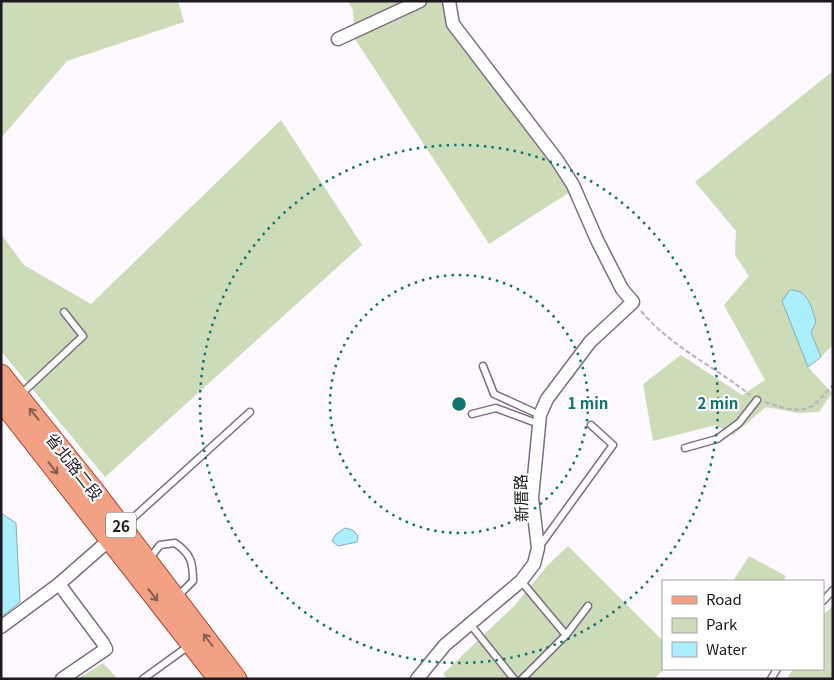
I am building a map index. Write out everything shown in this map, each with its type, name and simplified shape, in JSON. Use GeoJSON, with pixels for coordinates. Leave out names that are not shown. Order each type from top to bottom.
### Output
{"type":"FeatureCollection","features":[{"type":"Feature","properties":{"kind":"main road","name":"省北路二段"},"geometry":{"type":"LineString","coordinates":[[1,374],[10,399],[94,490],[116,534],[191,644],[218,679]]}},
{"type":"Feature","properties":{"kind":"main road","name":"省北路二段"},"geometry":{"type":"LineString","coordinates":[[116,534],[147,562],[237,679]]}},
{"type":"Feature","properties":{"kind":"street"},"geometry":{"type":"LineString","coordinates":[[338,39],[420,1]]}},
{"type":"Feature","properties":{"kind":"street"},"geometry":{"type":"LineString","coordinates":[[449,1],[453,24],[557,160],[573,185],[597,240],[622,289],[633,302]]}},
{"type":"Feature","properties":{"kind":"street","name":"新厝路"},"geometry":{"type":"LineString","coordinates":[[417,679],[445,645],[521,581],[534,564],[538,548],[532,498],[540,420],[547,399],[590,342],[633,302]]}},
{"type":"Feature","properties":{"kind":"street"},"geometry":{"type":"LineString","coordinates":[[1,627],[58,584],[116,534]]}},
{"type":"Feature","properties":{"kind":"street"},"geometry":{"type":"LineString","coordinates":[[58,584],[106,649],[62,679]]}},
{"type":"Feature","properties":{"kind":"lane"},"geometry":{"type":"LineString","coordinates":[[10,399],[83,336],[64,312]]}},
{"type":"Feature","properties":{"kind":"lane"},"geometry":{"type":"LineString","coordinates":[[483,366],[494,394],[540,420]]}},
{"type":"Feature","properties":{"kind":"lane"},"geometry":{"type":"LineString","coordinates":[[686,448],[716,439],[739,422],[757,400]]}},
{"type":"Feature","properties":{"kind":"lane"},"geometry":{"type":"LineString","coordinates":[[472,414],[496,408],[540,420]]}},
{"type":"Feature","properties":{"kind":"lane"},"geometry":{"type":"LineString","coordinates":[[116,534],[250,412]]}},
{"type":"Feature","properties":{"kind":"lane"},"geometry":{"type":"LineString","coordinates":[[538,548],[613,445],[591,425]]}},
{"type":"Feature","properties":{"kind":"lane"},"geometry":{"type":"LineString","coordinates":[[147,562],[160,545],[175,543],[186,550],[193,565],[193,581],[176,598]]}},
{"type":"Feature","properties":{"kind":"lane"},"geometry":{"type":"LineString","coordinates":[[521,581],[566,635]]}},
{"type":"Feature","properties":{"kind":"lane"},"geometry":{"type":"LineString","coordinates":[[824,600],[833,590]]}},
{"type":"Feature","properties":{"kind":"lane"},"geometry":{"type":"LineString","coordinates":[[522,679],[566,635],[588,606]]}},
{"type":"Feature","properties":{"kind":"lane"},"geometry":{"type":"LineString","coordinates":[[470,624],[514,679]]}},
{"type":"Feature","properties":{"kind":"lane"},"geometry":{"type":"LineString","coordinates":[[143,679],[191,644]]}},
{"type":"Feature","properties":{"kind":"path"},"geometry":{"type":"LineString","coordinates":[[633,302],[650,322],[678,347],[732,381],[757,400],[794,410],[800,409],[815,405],[833,385]]}},
{"type":"Feature","properties":{"kind":"green space"},"geometry":{"type":"Polygon","coordinates":[[[1,1],[178,1],[184,22],[67,61],[1,138],[1,1]]]}},
{"type":"Feature","properties":{"kind":"green space"},"geometry":{"type":"Polygon","coordinates":[[[348,1],[450,1],[451,18],[573,190],[489,244],[355,39],[353,10],[348,1]]]}},
{"type":"Feature","properties":{"kind":"green space"},"geometry":{"type":"Polygon","coordinates":[[[833,71],[833,345],[821,357],[811,333],[807,295],[808,367],[832,393],[819,412],[799,413],[766,407],[733,435],[716,425],[653,441],[643,384],[681,355],[742,395],[765,380],[724,305],[749,276],[735,255],[736,231],[695,182],[833,71]]]}},
{"type":"Feature","properties":{"kind":"green space"},"geometry":{"type":"Polygon","coordinates":[[[281,120],[362,245],[105,477],[1,351],[1,234],[24,265],[91,304],[281,120]]]}},
{"type":"Feature","properties":{"kind":"green space"},"geometry":{"type":"Polygon","coordinates":[[[568,546],[662,640],[663,670],[654,679],[448,679],[443,674],[514,606],[548,565],[568,546]]]}},
{"type":"Feature","properties":{"kind":"green space"},"geometry":{"type":"Polygon","coordinates":[[[749,556],[786,576],[784,580],[734,580],[749,556]]]}},
{"type":"Feature","properties":{"kind":"green space"},"geometry":{"type":"Polygon","coordinates":[[[833,606],[833,679],[787,679],[792,670],[824,670],[824,614],[833,606]]]}},
{"type":"Feature","properties":{"kind":"green space"},"geometry":{"type":"Polygon","coordinates":[[[103,663],[118,679],[78,679],[103,663]]]}},
{"type":"Feature","properties":{"kind":"water"},"geometry":{"type":"Polygon","coordinates":[[[790,290],[805,296],[811,305],[816,322],[811,333],[821,357],[808,367],[782,301],[790,290]]]}},
{"type":"Feature","properties":{"kind":"water"},"geometry":{"type":"Polygon","coordinates":[[[1,513],[16,523],[20,602],[1,617],[1,513]]]}},
{"type":"Feature","properties":{"kind":"water"},"geometry":{"type":"Polygon","coordinates":[[[345,528],[353,530],[358,536],[357,542],[338,546],[332,541],[336,534],[345,528]]]}}]}
